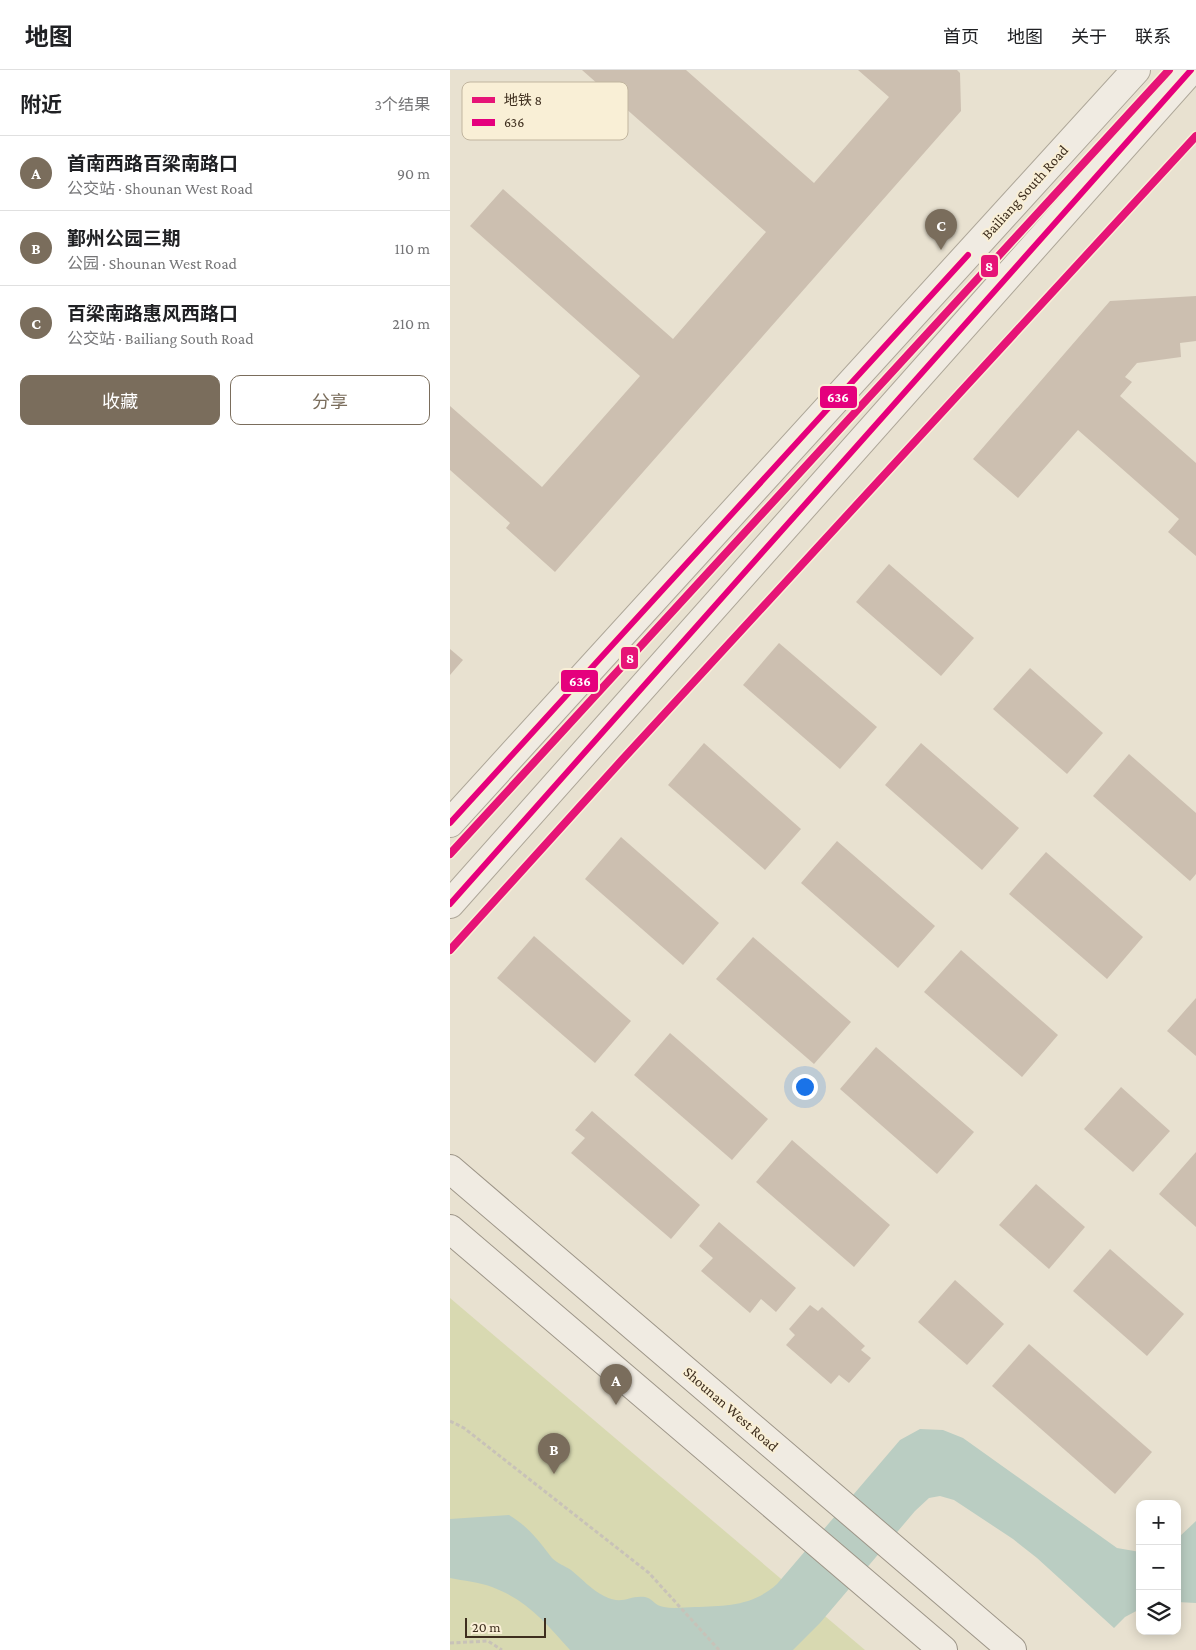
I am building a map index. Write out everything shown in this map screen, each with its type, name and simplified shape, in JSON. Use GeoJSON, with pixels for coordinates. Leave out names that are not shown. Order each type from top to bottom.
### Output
{"type":"FeatureCollection","features":[{"type":"Feature","properties":{"kind":"street","name":"Bailiang South Road"},"geometry":{"type":"LineString","coordinates":[[450,823],[1136,70]]}},
{"type":"Feature","properties":{"kind":"street"},"geometry":{"type":"LineString","coordinates":[[450,904],[1183,79]]}},
{"type":"Feature","properties":{"kind":"street","name":"Shounan West Road"},"geometry":{"type":"LineString","coordinates":[[450,1168],[1012,1650]]}},
{"type":"Feature","properties":{"kind":"street"},"geometry":{"type":"LineString","coordinates":[[450,1229],[943,1650]]}},
{"type":"Feature","properties":{"kind":"path"},"geometry":{"type":"LineString","coordinates":[[450,1421],[464,1428],[649,1573],[719,1650]]}},
{"type":"Feature","properties":{"kind":"path"},"geometry":{"type":"LineString","coordinates":[[450,1643],[488,1640],[502,1650]]}},
{"type":"Feature","properties":{"kind":"green space"},"geometry":{"type":"Polygon","coordinates":[[[450,1298],[865,1650],[450,1650],[450,1298]]]}},
{"type":"Feature","properties":{"kind":"shaded area"},"geometry":{"type":"Polygon","coordinates":[[[920,1429],[943,1430],[963,1438],[1117,1548],[1136,1551],[1136,1611],[1125,1617],[1114,1628],[1037,1558],[1013,1539],[954,1500],[940,1496],[929,1498],[915,1511],[820,1623],[793,1650],[570,1650],[535,1613],[516,1599],[487,1585],[450,1578],[450,1519],[509,1515],[528,1529],[554,1560],[571,1570],[595,1591],[611,1599],[621,1600],[645,1597],[656,1604],[672,1608],[728,1605],[749,1601],[777,1584],[900,1440],[920,1429]]]}},
{"type":"Feature","properties":{"kind":"shaded area"},"geometry":{"type":"Polygon","coordinates":[[[1196,1521],[1196,1603],[1181,1602],[1181,1535],[1196,1521]]]}},
{"type":"Feature","properties":{"kind":"building"},"geometry":{"type":"Polygon","coordinates":[[[582,70],[686,70],[814,183],[889,97],[858,70],[957,70],[960,73],[961,111],[555,572],[506,528],[510,523],[450,470],[450,406],[542,487],[640,376],[470,226],[503,189],[673,339],[766,232],[628,110],[628,82],[596,82],[582,70]]]}},
{"type":"Feature","properties":{"kind":"building"},"geometry":{"type":"Polygon","coordinates":[[[1196,296],[1196,341],[1180,343],[1181,357],[1137,363],[1125,377],[1132,382],[1120,396],[1196,463],[1196,556],[1168,532],[1179,519],[1078,430],[1018,498],[973,459],[1110,301],[1196,296]]]}},
{"type":"Feature","properties":{"kind":"building"},"geometry":{"type":"Polygon","coordinates":[[[889,564],[974,638],[941,676],[856,602],[889,564]]]}},
{"type":"Feature","properties":{"kind":"building"},"geometry":{"type":"Polygon","coordinates":[[[779,643],[877,727],[840,769],[743,685],[779,643]]]}},
{"type":"Feature","properties":{"kind":"building"},"geometry":{"type":"Polygon","coordinates":[[[450,649],[463,660],[450,675],[450,649]]]}},
{"type":"Feature","properties":{"kind":"building"},"geometry":{"type":"Polygon","coordinates":[[[1030,668],[1103,733],[1067,774],[993,709],[1030,668]]]}},
{"type":"Feature","properties":{"kind":"building"},"geometry":{"type":"Polygon","coordinates":[[[704,743],[801,829],[765,870],[668,785],[704,743]]]}},
{"type":"Feature","properties":{"kind":"building"},"geometry":{"type":"Polygon","coordinates":[[[921,743],[1019,828],[982,870],[885,785],[921,743]]]}},
{"type":"Feature","properties":{"kind":"building"},"geometry":{"type":"Polygon","coordinates":[[[1129,754],[1196,813],[1196,874],[1190,881],[1093,796],[1129,754]]]}},
{"type":"Feature","properties":{"kind":"building"},"geometry":{"type":"Polygon","coordinates":[[[621,837],[719,923],[683,965],[585,879],[621,837]]]}},
{"type":"Feature","properties":{"kind":"building"},"geometry":{"type":"Polygon","coordinates":[[[837,841],[935,926],[898,968],[801,883],[837,841]]]}},
{"type":"Feature","properties":{"kind":"building"},"geometry":{"type":"Polygon","coordinates":[[[1046,852],[1143,937],[1107,979],[1009,894],[1046,852]]]}},
{"type":"Feature","properties":{"kind":"building"},"geometry":{"type":"Polygon","coordinates":[[[534,936],[631,1021],[595,1063],[497,978],[534,936]]]}},
{"type":"Feature","properties":{"kind":"building"},"geometry":{"type":"Polygon","coordinates":[[[753,937],[851,1022],[814,1064],[716,979],[753,937]]]}},
{"type":"Feature","properties":{"kind":"building"},"geometry":{"type":"Polygon","coordinates":[[[961,950],[1058,1035],[1022,1077],[924,992],[961,950]]]}},
{"type":"Feature","properties":{"kind":"building"},"geometry":{"type":"Polygon","coordinates":[[[1196,998],[1196,1056],[1167,1031],[1196,998]]]}},
{"type":"Feature","properties":{"kind":"building"},"geometry":{"type":"Polygon","coordinates":[[[670,1033],[768,1119],[732,1160],[634,1075],[670,1033]]]}},
{"type":"Feature","properties":{"kind":"building"},"geometry":{"type":"Polygon","coordinates":[[[876,1047],[974,1132],[937,1174],[840,1089],[876,1047]]]}},
{"type":"Feature","properties":{"kind":"building"},"geometry":{"type":"Polygon","coordinates":[[[1121,1087],[1170,1131],[1133,1172],[1084,1129],[1121,1087]]]}},
{"type":"Feature","properties":{"kind":"building"},"geometry":{"type":"Polygon","coordinates":[[[592,1111],[700,1205],[671,1239],[571,1153],[585,1138],[575,1130],[592,1111]]]}},
{"type":"Feature","properties":{"kind":"building"},"geometry":{"type":"Polygon","coordinates":[[[792,1140],[890,1225],[854,1267],[756,1182],[792,1140]]]}},
{"type":"Feature","properties":{"kind":"building"},"geometry":{"type":"Polygon","coordinates":[[[1196,1152],[1196,1227],[1159,1194],[1196,1152]]]}},
{"type":"Feature","properties":{"kind":"building"},"geometry":{"type":"Polygon","coordinates":[[[1036,1184],[1085,1227],[1049,1269],[999,1225],[1036,1184]]]}},
{"type":"Feature","properties":{"kind":"building"},"geometry":{"type":"Polygon","coordinates":[[[719,1222],[796,1288],[776,1312],[761,1299],[750,1313],[701,1271],[713,1258],[699,1246],[719,1222]]]}},
{"type":"Feature","properties":{"kind":"building"},"geometry":{"type":"Polygon","coordinates":[[[1110,1249],[1184,1314],[1147,1356],[1073,1291],[1110,1249]]]}},
{"type":"Feature","properties":{"kind":"building"},"geometry":{"type":"Polygon","coordinates":[[[955,1280],[1004,1324],[967,1365],[918,1322],[955,1280]]]}},
{"type":"Feature","properties":{"kind":"building"},"geometry":{"type":"Polygon","coordinates":[[[810,1305],[818,1311],[822,1307],[865,1346],[861,1350],[871,1358],[849,1383],[839,1375],[831,1384],[786,1345],[795,1335],[789,1329],[810,1305]]]}},
{"type":"Feature","properties":{"kind":"building"},"geometry":{"type":"Polygon","coordinates":[[[1029,1344],[1152,1452],[1115,1494],[992,1386],[1029,1344]]]}},
{"type":"Feature","properties":{"kind":"metro line","name":"8"},"geometry":{"type":"LineString","coordinates":[[450,854],[1169,70]]}},
{"type":"Feature","properties":{"kind":"metro line","name":"8"},"geometry":{"type":"LineString","coordinates":[[450,950],[622,760],[1196,136]]}},
{"type":"Feature","properties":{"kind":"transit line","name":"636"},"geometry":{"type":"LineString","coordinates":[[450,904],[1191,70]]}},
{"type":"Feature","properties":{"kind":"transit line","name":"636"},"geometry":{"type":"LineString","coordinates":[[450,823],[968,255]]}},
{"type":"Feature","properties":{"kind":"place","name":"百梁南路惠风西路口"},"geometry":{"type":"Point","coordinates":[941,250]}},
{"type":"Feature","properties":{"kind":"place","name":"首南西路百梁南路口"},"geometry":{"type":"Point","coordinates":[616,1405]}},
{"type":"Feature","properties":{"kind":"place","name":"鄞州公园三期"},"geometry":{"type":"Point","coordinates":[554,1474]}}]}
